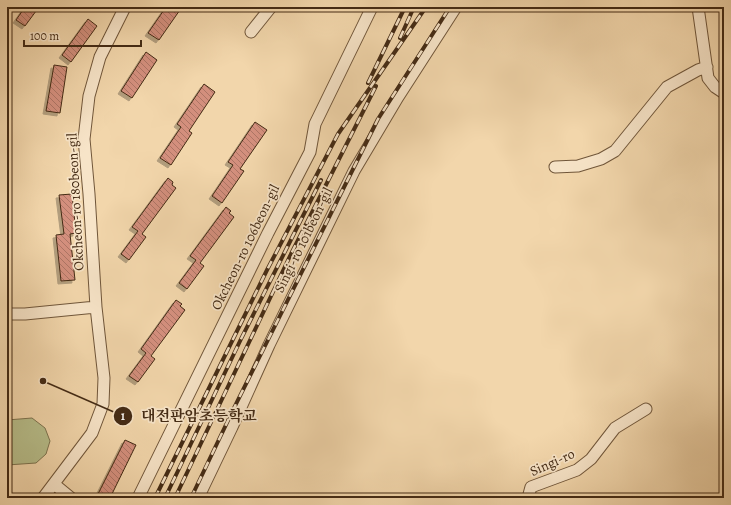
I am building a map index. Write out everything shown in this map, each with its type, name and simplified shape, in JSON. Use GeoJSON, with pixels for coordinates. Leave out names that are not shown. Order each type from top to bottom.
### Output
{"type":"FeatureCollection","features":[{"type":"Feature","properties":{"kind":"street","name":"Okcheon-ro 180beon-gil"},"geometry":{"type":"LineString","coordinates":[[43,498],[92,433],[103,404],[104,378],[96,307],[84,139],[89,96],[100,57],[125,7]]}},
{"type":"Feature","properties":{"kind":"street"},"geometry":{"type":"LineString","coordinates":[[252,32],[271,7]]}},
{"type":"Feature","properties":{"kind":"street","name":"Okcheon-ro 106beon-gil"},"geometry":{"type":"LineString","coordinates":[[138,498],[268,233],[310,152],[315,124],[372,7]]}},
{"type":"Feature","properties":{"kind":"street","name":"Singi-ro 101beon-gil"},"geometry":{"type":"LineString","coordinates":[[198,498],[269,345],[354,171],[398,97],[456,7]]}},
{"type":"Feature","properties":{"kind":"street"},"geometry":{"type":"LineString","coordinates":[[698,7],[708,78],[715,87],[724,93]]}},
{"type":"Feature","properties":{"kind":"street"},"geometry":{"type":"LineString","coordinates":[[555,167],[578,166],[601,159],[615,151],[667,87],[698,70],[707,67]]}},
{"type":"Feature","properties":{"kind":"street"},"geometry":{"type":"LineString","coordinates":[[7,314],[25,314],[96,307]]}},
{"type":"Feature","properties":{"kind":"street","name":"Singi-ro"},"geometry":{"type":"LineString","coordinates":[[528,498],[531,487],[577,470],[591,459],[616,428],[646,409]]}},
{"type":"Feature","properties":{"kind":"street"},"geometry":{"type":"LineString","coordinates":[[54,484],[71,498]]}},
{"type":"Feature","properties":{"kind":"green space"},"geometry":{"type":"Polygon","coordinates":[[[32,418],[45,428],[50,441],[46,454],[36,463],[7,465],[7,420],[32,418]]]}},
{"type":"Feature","properties":{"kind":"building"},"geometry":{"type":"Polygon","coordinates":[[[25,7],[39,7],[25,26],[16,20],[25,7]]]}},
{"type":"Feature","properties":{"kind":"building"},"geometry":{"type":"Polygon","coordinates":[[[166,7],[182,7],[159,40],[148,33],[166,7]]]}},
{"type":"Feature","properties":{"kind":"building"},"geometry":{"type":"Polygon","coordinates":[[[88,19],[97,26],[71,62],[62,55],[88,19]]]}},
{"type":"Feature","properties":{"kind":"building"},"geometry":{"type":"Polygon","coordinates":[[[146,52],[157,60],[132,98],[121,91],[146,52]]]}},
{"type":"Feature","properties":{"kind":"building"},"geometry":{"type":"Polygon","coordinates":[[[54,65],[67,67],[60,113],[46,111],[54,65]]]}},
{"type":"Feature","properties":{"kind":"building"},"geometry":{"type":"Polygon","coordinates":[[[204,84],[215,92],[189,131],[192,133],[171,165],[160,158],[181,127],[177,124],[204,84]]]}},
{"type":"Feature","properties":{"kind":"building"},"geometry":{"type":"Polygon","coordinates":[[[255,122],[267,130],[240,169],[244,171],[222,203],[212,196],[233,165],[228,162],[255,122]]]}},
{"type":"Feature","properties":{"kind":"building"},"geometry":{"type":"Polygon","coordinates":[[[168,178],[173,182],[172,185],[176,188],[142,234],[146,237],[129,260],[121,254],[138,231],[132,227],[168,178]]]}},
{"type":"Feature","properties":{"kind":"building"},"geometry":{"type":"Polygon","coordinates":[[[72,194],[76,233],[70,234],[75,280],[61,281],[56,235],[64,234],[59,195],[72,194]]]}},
{"type":"Feature","properties":{"kind":"building"},"geometry":{"type":"Polygon","coordinates":[[[226,207],[231,211],[229,213],[234,217],[200,263],[204,266],[187,289],[179,283],[196,260],[190,256],[226,207]]]}},
{"type":"Feature","properties":{"kind":"building"},"geometry":{"type":"Polygon","coordinates":[[[176,300],[182,304],[180,306],[185,310],[151,356],[155,359],[138,382],[129,376],[146,353],[141,349],[176,300]]]}},
{"type":"Feature","properties":{"kind":"building"},"geometry":{"type":"Polygon","coordinates":[[[125,440],[136,445],[110,498],[96,498],[125,440]]]}},
{"type":"Feature","properties":{"kind":"railway"},"geometry":{"type":"LineString","coordinates":[[368,83],[405,7]]}},
{"type":"Feature","properties":{"kind":"railway"},"geometry":{"type":"LineString","coordinates":[[400,38],[414,7]]}},
{"type":"Feature","properties":{"kind":"railway"},"geometry":{"type":"LineString","coordinates":[[155,498],[267,270],[338,134],[426,7]]}},
{"type":"Feature","properties":{"kind":"railway"},"geometry":{"type":"LineString","coordinates":[[191,498],[234,408],[378,119],[450,7]]}},
{"type":"Feature","properties":{"kind":"railway"},"geometry":{"type":"LineString","coordinates":[[175,498],[291,254],[376,86]]}},
{"type":"Feature","properties":{"kind":"railway"},"geometry":{"type":"LineString","coordinates":[[165,498],[241,339],[321,180]]}},
{"type":"Feature","properties":{"kind":"place","name":"대전판암초등학교"},"geometry":{"type":"Point","coordinates":[43,381]}}]}
